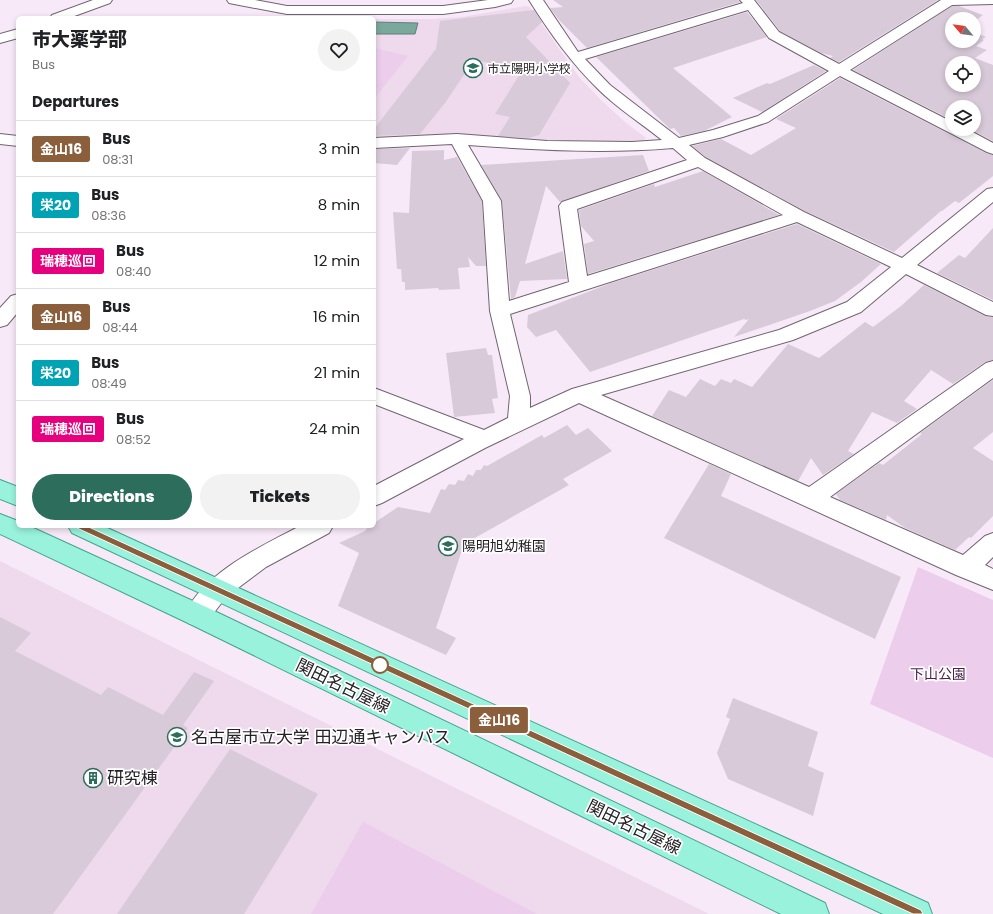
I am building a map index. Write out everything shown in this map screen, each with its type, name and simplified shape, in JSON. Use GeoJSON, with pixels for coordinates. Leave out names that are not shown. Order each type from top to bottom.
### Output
{"type":"FeatureCollection","features":[{"type":"Feature","properties":{"kind":"main road"},"geometry":{"type":"LineString","coordinates":[[0,489],[16,496]]}},
{"type":"Feature","properties":{"kind":"main road","name":"関田名古屋線"},"geometry":{"type":"LineString","coordinates":[[0,523],[197,615],[814,914]]}},
{"type":"Feature","properties":{"kind":"main road"},"geometry":{"type":"LineString","coordinates":[[84,528],[917,914]]}},
{"type":"Feature","properties":{"kind":"street"},"geometry":{"type":"LineString","coordinates":[[62,16],[105,0]]}},
{"type":"Feature","properties":{"kind":"street"},"geometry":{"type":"LineString","coordinates":[[234,0],[264,3],[288,10],[442,10],[506,0]]}},
{"type":"Feature","properties":{"kind":"street"},"geometry":{"type":"LineString","coordinates":[[536,0],[553,27],[575,57],[605,88],[678,143],[699,161],[798,216],[993,310]]}},
{"type":"Feature","properties":{"kind":"street"},"geometry":{"type":"LineString","coordinates":[[376,143],[457,140],[547,146],[632,147],[678,143],[717,134],[763,119],[949,1],[993,0]]}},
{"type":"Feature","properties":{"kind":"street"},"geometry":{"type":"LineString","coordinates":[[575,57],[749,2],[774,35],[945,124]]}},
{"type":"Feature","properties":{"kind":"street"},"geometry":{"type":"LineString","coordinates":[[248,14],[264,3]]}},
{"type":"Feature","properties":{"kind":"street"},"geometry":{"type":"LineString","coordinates":[[0,39],[16,34]]}},
{"type":"Feature","properties":{"kind":"street"},"geometry":{"type":"LineString","coordinates":[[968,136],[993,149]]}},
{"type":"Feature","properties":{"kind":"street"},"geometry":{"type":"LineString","coordinates":[[0,139],[16,141]]}},
{"type":"Feature","properties":{"kind":"street"},"geometry":{"type":"LineString","coordinates":[[457,140],[492,201],[500,311],[520,396],[518,423]]}},
{"type":"Feature","properties":{"kind":"street"},"geometry":{"type":"LineString","coordinates":[[578,285],[568,206],[699,161]]}},
{"type":"Feature","properties":{"kind":"street"},"geometry":{"type":"LineString","coordinates":[[376,496],[484,439],[579,394],[786,335],[854,307],[993,192]]}},
{"type":"Feature","properties":{"kind":"street"},"geometry":{"type":"LineString","coordinates":[[500,311],[798,216]]}},
{"type":"Feature","properties":{"kind":"street"},"geometry":{"type":"LineString","coordinates":[[0,320],[16,302]]}},
{"type":"Feature","properties":{"kind":"street"},"geometry":{"type":"LineString","coordinates":[[811,498],[993,368]]}},
{"type":"Feature","properties":{"kind":"street"},"geometry":{"type":"LineString","coordinates":[[579,394],[993,580]]}},
{"type":"Feature","properties":{"kind":"street"},"geometry":{"type":"LineString","coordinates":[[376,397],[460,428],[484,439]]}},
{"type":"Feature","properties":{"kind":"street"},"geometry":{"type":"LineString","coordinates":[[197,615],[217,590],[258,560],[317,528]]}},
{"type":"Feature","properties":{"kind":"street"},"geometry":{"type":"LineString","coordinates":[[965,568],[993,543]]}},
{"type":"Feature","properties":{"kind":"shaded area","name":"市立陽明小学校"},"geometry":{"type":"Polygon","coordinates":[[[526,6],[530,7],[579,77],[625,122],[646,138],[643,141],[602,143],[376,141],[376,19],[432,19],[462,17],[526,6]]]}},
{"type":"Feature","properties":{"kind":"shaded area"},"geometry":{"type":"Polygon","coordinates":[[[376,22],[418,23],[415,34],[376,34],[376,22]]]}},
{"type":"Feature","properties":{"kind":"shaded area","name":"名古屋市立大学 田辺通キャンパス"},"geometry":{"type":"Polygon","coordinates":[[[0,561],[709,914],[0,914],[0,561]]]}},
{"type":"Feature","properties":{"kind":"green space"},"geometry":{"type":"Polygon","coordinates":[[[376,48],[408,56],[376,96],[376,48]]]}},
{"type":"Feature","properties":{"kind":"green space","name":"下山公園"},"geometry":{"type":"Polygon","coordinates":[[[918,567],[993,600],[993,758],[870,704],[918,567]]]}},
{"type":"Feature","properties":{"kind":"green space"},"geometry":{"type":"Polygon","coordinates":[[[363,822],[537,914],[311,914],[363,822]]]}},
{"type":"Feature","properties":{"kind":"building"},"geometry":{"type":"Polygon","coordinates":[[[553,0],[738,0],[740,2],[587,48],[559,20],[550,8],[563,7],[553,0]]]}},
{"type":"Feature","properties":{"kind":"building"},"geometry":{"type":"Polygon","coordinates":[[[756,0],[938,0],[839,62],[830,58],[833,56],[821,53],[780,31],[756,0]]]}},
{"type":"Feature","properties":{"kind":"building"},"geometry":{"type":"Polygon","coordinates":[[[952,6],[959,6],[975,12],[945,12],[945,48],[981,48],[987,50],[978,56],[945,56],[945,92],[981,92],[981,60],[993,65],[993,141],[981,135],[981,100],[945,100],[945,116],[853,70],[952,6]]]}},
{"type":"Feature","properties":{"kind":"building"},"geometry":{"type":"Polygon","coordinates":[[[534,10],[542,22],[526,37],[570,83],[539,135],[529,138],[498,136],[510,117],[495,114],[523,69],[474,60],[445,103],[420,134],[376,136],[376,126],[436,49],[440,21],[534,10]]]}},
{"type":"Feature","properties":{"kind":"building"},"geometry":{"type":"Polygon","coordinates":[[[747,12],[767,37],[673,68],[732,117],[704,131],[681,136],[674,128],[670,129],[596,57],[747,12]]]}},
{"type":"Feature","properties":{"kind":"building"},"geometry":{"type":"Polygon","coordinates":[[[981,35],[986,37],[982,39],[984,40],[981,42],[981,35]]]}},
{"type":"Feature","properties":{"kind":"building"},"geometry":{"type":"Polygon","coordinates":[[[814,65],[826,71],[762,112],[733,98],[767,83],[770,84],[814,65]]]}},
{"type":"Feature","properties":{"kind":"building"},"geometry":{"type":"Polygon","coordinates":[[[840,78],[945,132],[945,136],[953,136],[993,155],[993,176],[959,203],[955,201],[941,211],[894,252],[805,211],[706,157],[692,146],[721,139],[751,155],[796,128],[776,119],[840,78]]]}},
{"type":"Feature","properties":{"kind":"building"},"geometry":{"type":"Polygon","coordinates":[[[410,148],[397,165],[376,163],[376,149],[410,148]]]}},
{"type":"Feature","properties":{"kind":"building"},"geometry":{"type":"Polygon","coordinates":[[[444,150],[444,160],[457,157],[482,201],[486,266],[476,266],[468,257],[470,267],[458,268],[460,289],[439,290],[438,288],[405,290],[405,282],[402,282],[401,269],[397,269],[393,212],[409,213],[412,151],[444,150]]]}},
{"type":"Feature","properties":{"kind":"building"},"geometry":{"type":"Polygon","coordinates":[[[643,155],[649,171],[560,202],[546,186],[525,264],[563,251],[567,279],[520,281],[515,297],[511,299],[502,201],[481,165],[643,155]]]}},
{"type":"Feature","properties":{"kind":"building"},"geometry":{"type":"Polygon","coordinates":[[[703,171],[779,215],[588,274],[584,244],[594,241],[581,226],[579,210],[654,184],[655,187],[703,171]]]}},
{"type":"Feature","properties":{"kind":"building"},"geometry":{"type":"Polygon","coordinates":[[[797,224],[881,264],[861,282],[835,301],[810,311],[734,337],[749,319],[744,319],[590,372],[556,330],[536,337],[527,327],[528,315],[611,283],[797,224]]]}},
{"type":"Feature","properties":{"kind":"building"},"geometry":{"type":"Polygon","coordinates":[[[993,228],[993,300],[937,273],[959,255],[965,258],[993,228]]]}},
{"type":"Feature","properties":{"kind":"building"},"geometry":{"type":"Polygon","coordinates":[[[924,285],[985,316],[993,317],[993,360],[985,362],[953,384],[931,370],[904,401],[917,409],[897,423],[872,412],[848,451],[854,454],[823,475],[811,458],[798,481],[652,416],[669,390],[686,397],[700,379],[715,386],[721,379],[731,383],[734,379],[752,387],[788,344],[819,358],[865,322],[873,327],[901,306],[924,285]]]}},
{"type":"Feature","properties":{"kind":"building"},"geometry":{"type":"Polygon","coordinates":[[[486,348],[488,355],[492,355],[498,398],[492,399],[495,413],[454,417],[446,353],[486,348]]]}},
{"type":"Feature","properties":{"kind":"building"},"geometry":{"type":"Polygon","coordinates":[[[993,380],[993,432],[973,448],[993,461],[993,516],[971,538],[969,537],[955,550],[905,528],[887,515],[886,520],[840,500],[836,494],[879,463],[883,465],[922,434],[920,433],[993,380]]]}},
{"type":"Feature","properties":{"kind":"building"},"geometry":{"type":"Polygon","coordinates":[[[567,425],[576,435],[588,428],[612,451],[563,479],[569,485],[464,544],[436,628],[456,638],[446,655],[338,606],[359,553],[339,543],[365,531],[367,528],[376,528],[376,522],[398,507],[430,513],[441,489],[445,490],[449,484],[455,485],[458,480],[464,481],[468,474],[473,476],[476,470],[481,470],[484,465],[487,466],[542,435],[544,438],[567,425]]]}},
{"type":"Feature","properties":{"kind":"building"},"geometry":{"type":"Polygon","coordinates":[[[709,464],[731,474],[721,496],[901,577],[875,639],[664,538],[709,464]]]}},
{"type":"Feature","properties":{"kind":"building","name":"研究棟"},"geometry":{"type":"Polygon","coordinates":[[[0,617],[31,633],[15,651],[101,695],[108,687],[163,715],[194,672],[214,681],[183,725],[188,728],[53,914],[0,914],[0,617]]]}},
{"type":"Feature","properties":{"kind":"building"},"geometry":{"type":"Polygon","coordinates":[[[733,698],[818,732],[808,766],[824,773],[813,816],[728,779],[717,753],[730,719],[726,717],[733,698]]]}},
{"type":"Feature","properties":{"kind":"building","name":"研究棟"},"geometry":{"type":"Polygon","coordinates":[[[230,749],[318,794],[244,914],[117,914],[230,749]]]}},
{"type":"Feature","properties":{"kind":"bus line","name":"金山16"},"geometry":{"type":"LineString","coordinates":[[84,528],[917,914]]}},
{"type":"Feature","properties":{"kind":"place","name":"市立陽明小学校"},"geometry":{"type":"Point","coordinates":[473,68]}},
{"type":"Feature","properties":{"kind":"place","name":"陽明旭幼稚園"},"geometry":{"type":"Point","coordinates":[448,546]}},
{"type":"Feature","properties":{"kind":"place","name":"名古屋市立大学 田辺通キャンパス"},"geometry":{"type":"Point","coordinates":[177,737]}},
{"type":"Feature","properties":{"kind":"place","name":"研究棟"},"geometry":{"type":"Point","coordinates":[93,778]}}]}
